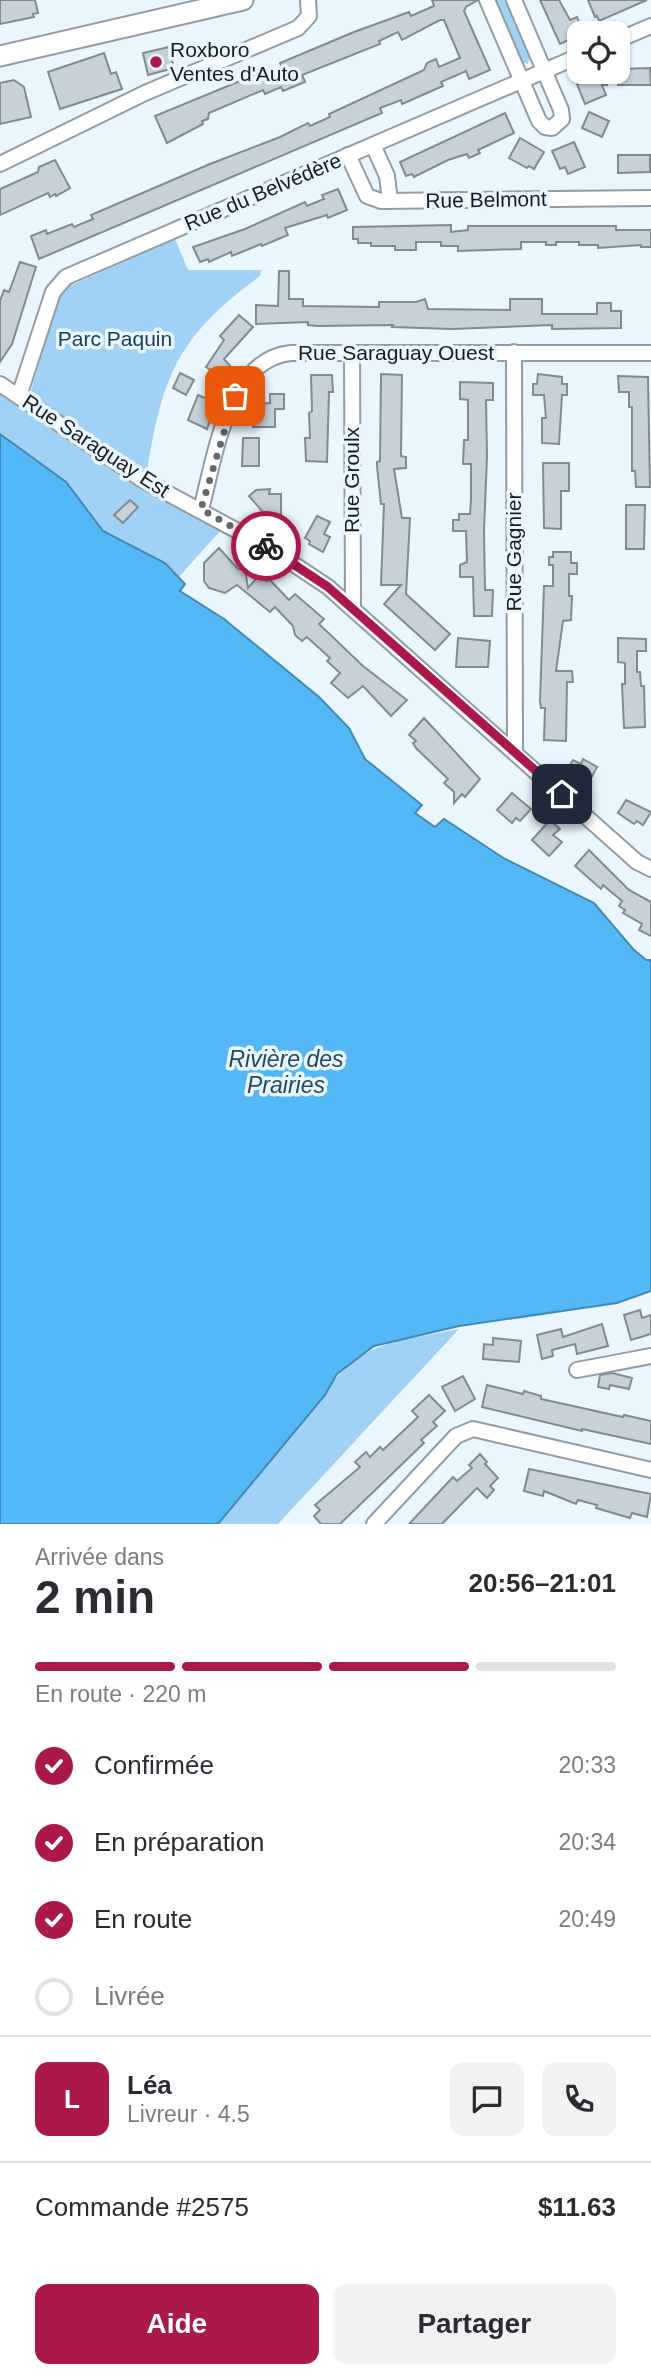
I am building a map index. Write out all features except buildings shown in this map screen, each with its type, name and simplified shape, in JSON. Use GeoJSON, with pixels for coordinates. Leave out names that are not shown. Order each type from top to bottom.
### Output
{"type":"FeatureCollection","features":[{"type":"Feature","properties":{"kind":"main road"},"geometry":{"type":"LineString","coordinates":[[0,56],[243,0]]}},
{"type":"Feature","properties":{"kind":"street"},"geometry":{"type":"LineString","coordinates":[[0,164],[145,93],[302,26],[309,16],[308,0]]}},
{"type":"Feature","properties":{"kind":"street"},"geometry":{"type":"LineString","coordinates":[[487,0],[542,125],[549,128],[557,126],[562,119],[561,110],[514,0]]}},
{"type":"Feature","properties":{"kind":"street"},"geometry":{"type":"LineString","coordinates":[[630,35],[651,26]]}},
{"type":"Feature","properties":{"kind":"street","name":"Rue du Belvédère"},"geometry":{"type":"LineString","coordinates":[[19,396],[52,292],[61,281],[78,271],[567,61]]}},
{"type":"Feature","properties":{"kind":"street"},"geometry":{"type":"LineString","coordinates":[[373,145],[387,176],[390,201]]}},
{"type":"Feature","properties":{"kind":"street","name":"Rue Belmont"},"geometry":{"type":"LineString","coordinates":[[348,155],[367,196],[375,200],[651,198]]}},
{"type":"Feature","properties":{"kind":"street","name":"Rue Gagnier"},"geometry":{"type":"LineString","coordinates":[[514,352],[514,751]]}},
{"type":"Feature","properties":{"kind":"street","name":"Rue Groulx"},"geometry":{"type":"LineString","coordinates":[[352,353],[353,608]]}},
{"type":"Feature","properties":{"kind":"street","name":"Rue Saraguay Ouest"},"geometry":{"type":"LineString","coordinates":[[201,509],[235,396],[252,371],[262,362],[282,354],[651,353]]}},
{"type":"Feature","properties":{"kind":"street","name":"Rue Saraguay Est"},"geometry":{"type":"LineString","coordinates":[[0,384],[101,454],[150,484],[201,509],[298,565],[353,608],[638,862],[651,869]]}},
{"type":"Feature","properties":{"kind":"street"},"geometry":{"type":"LineString","coordinates":[[577,1370],[651,1356]]}},
{"type":"Feature","properties":{"kind":"street"},"geometry":{"type":"LineString","coordinates":[[375,1524],[456,1436],[473,1429],[651,1470]]}},
{"type":"Feature","properties":{"kind":"green space"},"geometry":{"type":"Polygon","coordinates":[[[494,0],[506,0],[530,55],[528,64],[520,62],[494,0]]]}},
{"type":"Feature","properties":{"kind":"green space","name":"Parc Paquin"},"geometry":{"type":"Polygon","coordinates":[[[175,239],[188,270],[261,270],[260,276],[210,318],[179,360],[160,408],[147,472],[39,401],[31,391],[59,296],[65,288],[175,239]]]}},
{"type":"Feature","properties":{"kind":"green space"},"geometry":{"type":"Polygon","coordinates":[[[0,391],[125,478],[221,530],[178,578],[165,563],[103,531],[66,482],[0,434],[0,391]]]}},
{"type":"Feature","properties":{"kind":"green space"},"geometry":{"type":"Polygon","coordinates":[[[459,1329],[278,1524],[218,1524],[351,1363],[383,1346],[459,1329]]]}},
{"type":"Feature","properties":{"kind":"water","name":"Rivière des Prairies"},"geometry":{"type":"Polygon","coordinates":[[[0,434],[66,482],[103,531],[165,563],[185,584],[180,591],[224,619],[319,697],[349,728],[365,759],[422,805],[415,813],[435,827],[444,819],[505,859],[594,903],[633,949],[646,960],[651,960],[651,1291],[617,1303],[459,1326],[374,1346],[337,1374],[325,1395],[218,1524],[0,1524],[0,434]]]}},
{"type":"Feature","properties":{"kind":"way so far"},"geometry":{"type":"LineString","coordinates":[[235,396],[201,509],[266,546]]}},
{"type":"Feature","properties":{"kind":"place","name":"Roxboro Ventes d'Auto"},"geometry":{"type":"Point","coordinates":[156,62]}},
{"type":"Feature","properties":{"kind":"route"},"geometry":{"type":"LineString","coordinates":[[266,546],[328,587],[562,794]]}}]}
